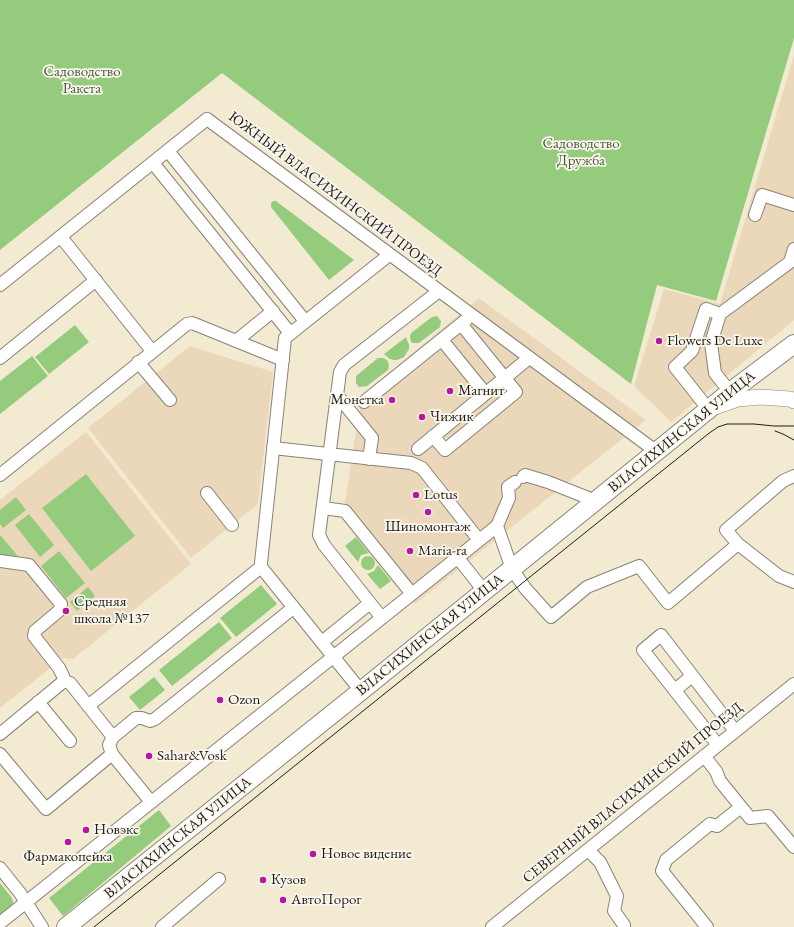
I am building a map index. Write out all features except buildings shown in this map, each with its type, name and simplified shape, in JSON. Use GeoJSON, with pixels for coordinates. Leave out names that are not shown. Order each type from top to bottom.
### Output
{"type":"FeatureCollection","features":[{"type":"Feature","properties":{"kind":"highway","name":"ВЛАСИХИНСКАЯ УЛИЦА"},"geometry":{"type":"LineString","coordinates":[[66,927],[361,691],[730,392],[793,344]]}},
{"type":"Feature","properties":{"kind":"main road"},"geometry":{"type":"LineString","coordinates":[[709,410],[738,399],[761,397],[790,399],[794,401]]}},
{"type":"Feature","properties":{"kind":"street","name":"ЮЖНЫЙ ВЛАСИХИНСКИЙ ПРОЕЗД"},"geometry":{"type":"LineString","coordinates":[[0,286],[207,119],[657,452]]}},
{"type":"Feature","properties":{"kind":"street"},"geometry":{"type":"LineString","coordinates":[[168,151],[306,321]]}},
{"type":"Feature","properties":{"kind":"street"},"geometry":{"type":"LineString","coordinates":[[154,163],[290,333]]}},
{"type":"Feature","properties":{"kind":"street"},"geometry":{"type":"LineString","coordinates":[[755,215],[762,196],[794,205]]}},
{"type":"Feature","properties":{"kind":"street"},"geometry":{"type":"LineString","coordinates":[[61,237],[152,350]]}},
{"type":"Feature","properties":{"kind":"street"},"geometry":{"type":"LineString","coordinates":[[730,392],[715,373],[711,343],[720,314],[790,262],[794,249]]}},
{"type":"Feature","properties":{"kind":"street"},"geometry":{"type":"LineString","coordinates":[[361,691],[261,568],[261,563],[285,338],[389,254]]}},
{"type":"Feature","properties":{"kind":"street"},"geometry":{"type":"LineString","coordinates":[[0,358],[96,280]]}},
{"type":"Feature","properties":{"kind":"street"},"geometry":{"type":"LineString","coordinates":[[382,618],[324,545],[319,535],[340,372],[344,366],[439,292]]}},
{"type":"Feature","properties":{"kind":"street"},"geometry":{"type":"LineString","coordinates":[[709,410],[675,367],[692,351],[706,309],[720,314]]}},
{"type":"Feature","properties":{"kind":"street"},"geometry":{"type":"LineString","coordinates":[[236,340],[273,311]]}},
{"type":"Feature","properties":{"kind":"street"},"geometry":{"type":"LineString","coordinates":[[364,402],[472,315]]}},
{"type":"Feature","properties":{"kind":"street"},"geometry":{"type":"LineString","coordinates":[[0,475],[152,350],[187,324],[192,323],[283,360]]}},
{"type":"Feature","properties":{"kind":"street"},"geometry":{"type":"LineString","coordinates":[[434,436],[445,450],[516,392],[461,324]]}},
{"type":"Feature","properties":{"kind":"street"},"geometry":{"type":"LineString","coordinates":[[442,340],[485,393]]}},
{"type":"Feature","properties":{"kind":"street"},"geometry":{"type":"LineString","coordinates":[[418,449],[528,358]]}},
{"type":"Feature","properties":{"kind":"street"},"geometry":{"type":"LineString","coordinates":[[138,362],[170,400]]}},
{"type":"Feature","properties":{"kind":"street"},"geometry":{"type":"LineString","coordinates":[[337,395],[372,438],[369,459]]}},
{"type":"Feature","properties":{"kind":"street"},"geometry":{"type":"LineString","coordinates":[[273,448],[411,463],[422,468],[479,540]]}},
{"type":"Feature","properties":{"kind":"street"},"geometry":{"type":"LineString","coordinates":[[0,923],[497,526],[509,498],[508,487],[525,475],[548,482],[596,501]]}},
{"type":"Feature","properties":{"kind":"street"},"geometry":{"type":"LineString","coordinates":[[794,476],[783,482],[726,530],[738,544],[779,576],[794,582]]}},
{"type":"Feature","properties":{"kind":"street"},"geometry":{"type":"LineString","coordinates":[[207,493],[232,525]]}},
{"type":"Feature","properties":{"kind":"street"},"geometry":{"type":"LineString","coordinates":[[322,508],[345,511],[412,594]]}},
{"type":"Feature","properties":{"kind":"street"},"geometry":{"type":"LineString","coordinates":[[497,526],[512,569],[551,617],[587,587],[639,566],[668,603],[738,544]]}},
{"type":"Feature","properties":{"kind":"street"},"geometry":{"type":"LineString","coordinates":[[458,558],[484,591]]}},
{"type":"Feature","properties":{"kind":"street"},"geometry":{"type":"LineString","coordinates":[[0,562],[29,565],[61,604],[60,610],[35,630],[34,636],[59,668],[64,681]]}},
{"type":"Feature","properties":{"kind":"street"},"geometry":{"type":"LineString","coordinates":[[88,706],[261,568]]}},
{"type":"Feature","properties":{"kind":"street"},"geometry":{"type":"LineString","coordinates":[[322,642],[370,603]]}},
{"type":"Feature","properties":{"kind":"street"},"geometry":{"type":"LineString","coordinates":[[151,802],[112,754],[109,745],[113,737],[136,718],[150,720],[155,719],[293,608]]}},
{"type":"Feature","properties":{"kind":"street"},"geometry":{"type":"LineString","coordinates":[[717,744],[643,650],[661,635],[735,731]]}},
{"type":"Feature","properties":{"kind":"street"},"geometry":{"type":"LineString","coordinates":[[674,690],[692,676]]}},
{"type":"Feature","properties":{"kind":"street"},"geometry":{"type":"LineString","coordinates":[[0,734],[64,681]]}},
{"type":"Feature","properties":{"kind":"street"},"geometry":{"type":"LineString","coordinates":[[64,681],[70,683],[113,737]]}},
{"type":"Feature","properties":{"kind":"street","name":"СЕВЕРНЫЙ ВЛАСИХИНСКИЙ ПРОЕЗД"},"geometry":{"type":"LineString","coordinates":[[492,927],[717,744],[794,684]]}},
{"type":"Feature","properties":{"kind":"street"},"geometry":{"type":"LineString","coordinates":[[38,702],[70,742]]}},
{"type":"Feature","properties":{"kind":"street"},"geometry":{"type":"LineString","coordinates":[[0,754],[46,809],[112,754]]}},
{"type":"Feature","properties":{"kind":"street"},"geometry":{"type":"LineString","coordinates":[[704,756],[716,771],[720,781],[750,818],[768,816],[794,847]]}},
{"type":"Feature","properties":{"kind":"street"},"geometry":{"type":"LineString","coordinates":[[708,927],[662,871],[666,860],[710,824],[717,826],[741,807]]}},
{"type":"Feature","properties":{"kind":"street"},"geometry":{"type":"LineString","coordinates":[[588,850],[600,862],[617,896],[614,911],[624,927]]}},
{"type":"Feature","properties":{"kind":"street"},"geometry":{"type":"LineString","coordinates":[[0,868],[26,902],[42,927]]}},
{"type":"Feature","properties":{"kind":"street"},"geometry":{"type":"LineString","coordinates":[[162,927],[219,879]]}},
{"type":"Feature","properties":{"kind":"shaded area"},"geometry":{"type":"Polygon","coordinates":[[[794,55],[794,320],[671,422],[634,386],[664,289],[720,304],[794,55]]]}},
{"type":"Feature","properties":{"kind":"shaded area"},"geometry":{"type":"Polygon","coordinates":[[[479,298],[646,420],[415,604],[343,514],[362,395],[479,298]]]}},
{"type":"Feature","properties":{"kind":"shaded area"},"geometry":{"type":"Polygon","coordinates":[[[190,346],[273,372],[258,504],[191,558],[88,428],[190,346]]]}},
{"type":"Feature","properties":{"kind":"shaded area","name":"Средняя школа №137"},"geometry":{"type":"Polygon","coordinates":[[[86,432],[191,564],[73,659],[63,658],[0,708],[0,500],[86,432]]]}},
{"type":"Feature","properties":{"kind":"green space","name":"Садоводство Дружба"},"geometry":{"type":"Polygon","coordinates":[[[0,0],[794,0],[794,38],[716,301],[657,285],[631,384],[222,73],[0,250],[0,0]]]}},
{"type":"Feature","properties":{"kind":"green space"},"geometry":{"type":"Polygon","coordinates":[[[276,201],[354,260],[329,280],[271,207],[271,203],[276,201]]]}},
{"type":"Feature","properties":{"kind":"green space"},"geometry":{"type":"Polygon","coordinates":[[[437,316],[441,321],[440,327],[419,343],[411,342],[411,333],[432,317],[437,316]]]}},
{"type":"Feature","properties":{"kind":"green space"},"geometry":{"type":"Polygon","coordinates":[[[75,325],[89,342],[49,374],[35,357],[75,325]]]}},
{"type":"Feature","properties":{"kind":"green space"},"geometry":{"type":"Polygon","coordinates":[[[406,337],[409,349],[404,357],[394,360],[390,359],[384,354],[406,337]]]}},
{"type":"Feature","properties":{"kind":"green space"},"geometry":{"type":"Polygon","coordinates":[[[32,356],[48,376],[0,414],[0,381],[32,356]]]}},
{"type":"Feature","properties":{"kind":"green space"},"geometry":{"type":"Polygon","coordinates":[[[378,358],[387,360],[389,365],[388,370],[367,386],[359,387],[356,383],[356,376],[378,358]]]}},
{"type":"Feature","properties":{"kind":"green space"},"geometry":{"type":"Polygon","coordinates":[[[86,474],[135,536],[91,571],[42,508],[86,474]]]}},
{"type":"Feature","properties":{"kind":"green space"},"geometry":{"type":"Polygon","coordinates":[[[16,497],[26,510],[3,528],[0,524],[0,510],[16,497]]]}},
{"type":"Feature","properties":{"kind":"green space"},"geometry":{"type":"Polygon","coordinates":[[[29,514],[54,545],[40,557],[15,525],[29,514]]]}},
{"type":"Feature","properties":{"kind":"green space"},"geometry":{"type":"Polygon","coordinates":[[[0,535],[18,556],[0,555],[0,535]]]}},
{"type":"Feature","properties":{"kind":"green space"},"geometry":{"type":"Polygon","coordinates":[[[356,537],[369,553],[361,555],[358,562],[345,546],[356,537]]]}},
{"type":"Feature","properties":{"kind":"green space"},"geometry":{"type":"Polygon","coordinates":[[[59,551],[85,583],[66,598],[41,566],[59,551]]]}},
{"type":"Feature","properties":{"kind":"green space"},"geometry":{"type":"Polygon","coordinates":[[[365,556],[371,556],[375,560],[375,566],[371,570],[365,570],[361,566],[361,560],[365,556]]]}},
{"type":"Feature","properties":{"kind":"green space"},"geometry":{"type":"Polygon","coordinates":[[[378,565],[391,581],[380,589],[367,574],[374,571],[378,565]]]}},
{"type":"Feature","properties":{"kind":"green space"},"geometry":{"type":"Polygon","coordinates":[[[261,585],[277,604],[236,637],[220,618],[261,585]]]}},
{"type":"Feature","properties":{"kind":"green space"},"geometry":{"type":"Polygon","coordinates":[[[88,587],[95,596],[77,611],[70,602],[88,587]]]}},
{"type":"Feature","properties":{"kind":"green space"},"geometry":{"type":"Polygon","coordinates":[[[219,622],[232,638],[172,686],[159,670],[219,622]]]}},
{"type":"Feature","properties":{"kind":"green space"},"geometry":{"type":"Polygon","coordinates":[[[154,677],[165,690],[140,710],[129,697],[154,677]]]}},
{"type":"Feature","properties":{"kind":"green space"},"geometry":{"type":"Polygon","coordinates":[[[159,810],[171,826],[63,916],[49,898],[159,810]]]}},
{"type":"Feature","properties":{"kind":"green space"},"geometry":{"type":"Polygon","coordinates":[[[0,883],[12,898],[14,905],[0,917],[0,883]]]}},
{"type":"Feature","properties":{"kind":"tram line"},"geometry":{"type":"LineString","coordinates":[[94,927],[708,434],[718,427],[727,424],[794,426]]}},
{"type":"Feature","properties":{"kind":"tram line"},"geometry":{"type":"LineString","coordinates":[[775,431],[794,440]]}},
{"type":"Feature","properties":{"kind":"place","name":"Flowers De Luxe"},"geometry":{"type":"Point","coordinates":[659,341]}},
{"type":"Feature","properties":{"kind":"place","name":"Магнит"},"geometry":{"type":"Point","coordinates":[450,391]}},
{"type":"Feature","properties":{"kind":"place","name":"Монетка"},"geometry":{"type":"Point","coordinates":[392,400]}},
{"type":"Feature","properties":{"kind":"place","name":"Чижик"},"geometry":{"type":"Point","coordinates":[422,417]}},
{"type":"Feature","properties":{"kind":"place","name":"Lotus"},"geometry":{"type":"Point","coordinates":[416,495]}},
{"type":"Feature","properties":{"kind":"place","name":"Шиномонтаж"},"geometry":{"type":"Point","coordinates":[428,512]}},
{"type":"Feature","properties":{"kind":"place","name":"Maria-ra"},"geometry":{"type":"Point","coordinates":[410,551]}},
{"type":"Feature","properties":{"kind":"place","name":"Средняя школа №137"},"geometry":{"type":"Point","coordinates":[66,611]}},
{"type":"Feature","properties":{"kind":"place","name":"Ozon"},"geometry":{"type":"Point","coordinates":[220,700]}},
{"type":"Feature","properties":{"kind":"place","name":"Sahar&Vosk"},"geometry":{"type":"Point","coordinates":[149,756]}},
{"type":"Feature","properties":{"kind":"place","name":"Новэкс"},"geometry":{"type":"Point","coordinates":[86,830]}},
{"type":"Feature","properties":{"kind":"place","name":"Фармакопейка"},"geometry":{"type":"Point","coordinates":[68,842]}},
{"type":"Feature","properties":{"kind":"place","name":"Новое видение"},"geometry":{"type":"Point","coordinates":[313,854]}},
{"type":"Feature","properties":{"kind":"place","name":"Кузов"},"geometry":{"type":"Point","coordinates":[263,880]}},
{"type":"Feature","properties":{"kind":"place","name":"АвтоПорог"},"geometry":{"type":"Point","coordinates":[283,900]}},
{"type":"Feature","properties":{"kind":"park label","name":"Садоводство Ракета"},"geometry":{"type":"Point","coordinates":[82,80]}}]}
